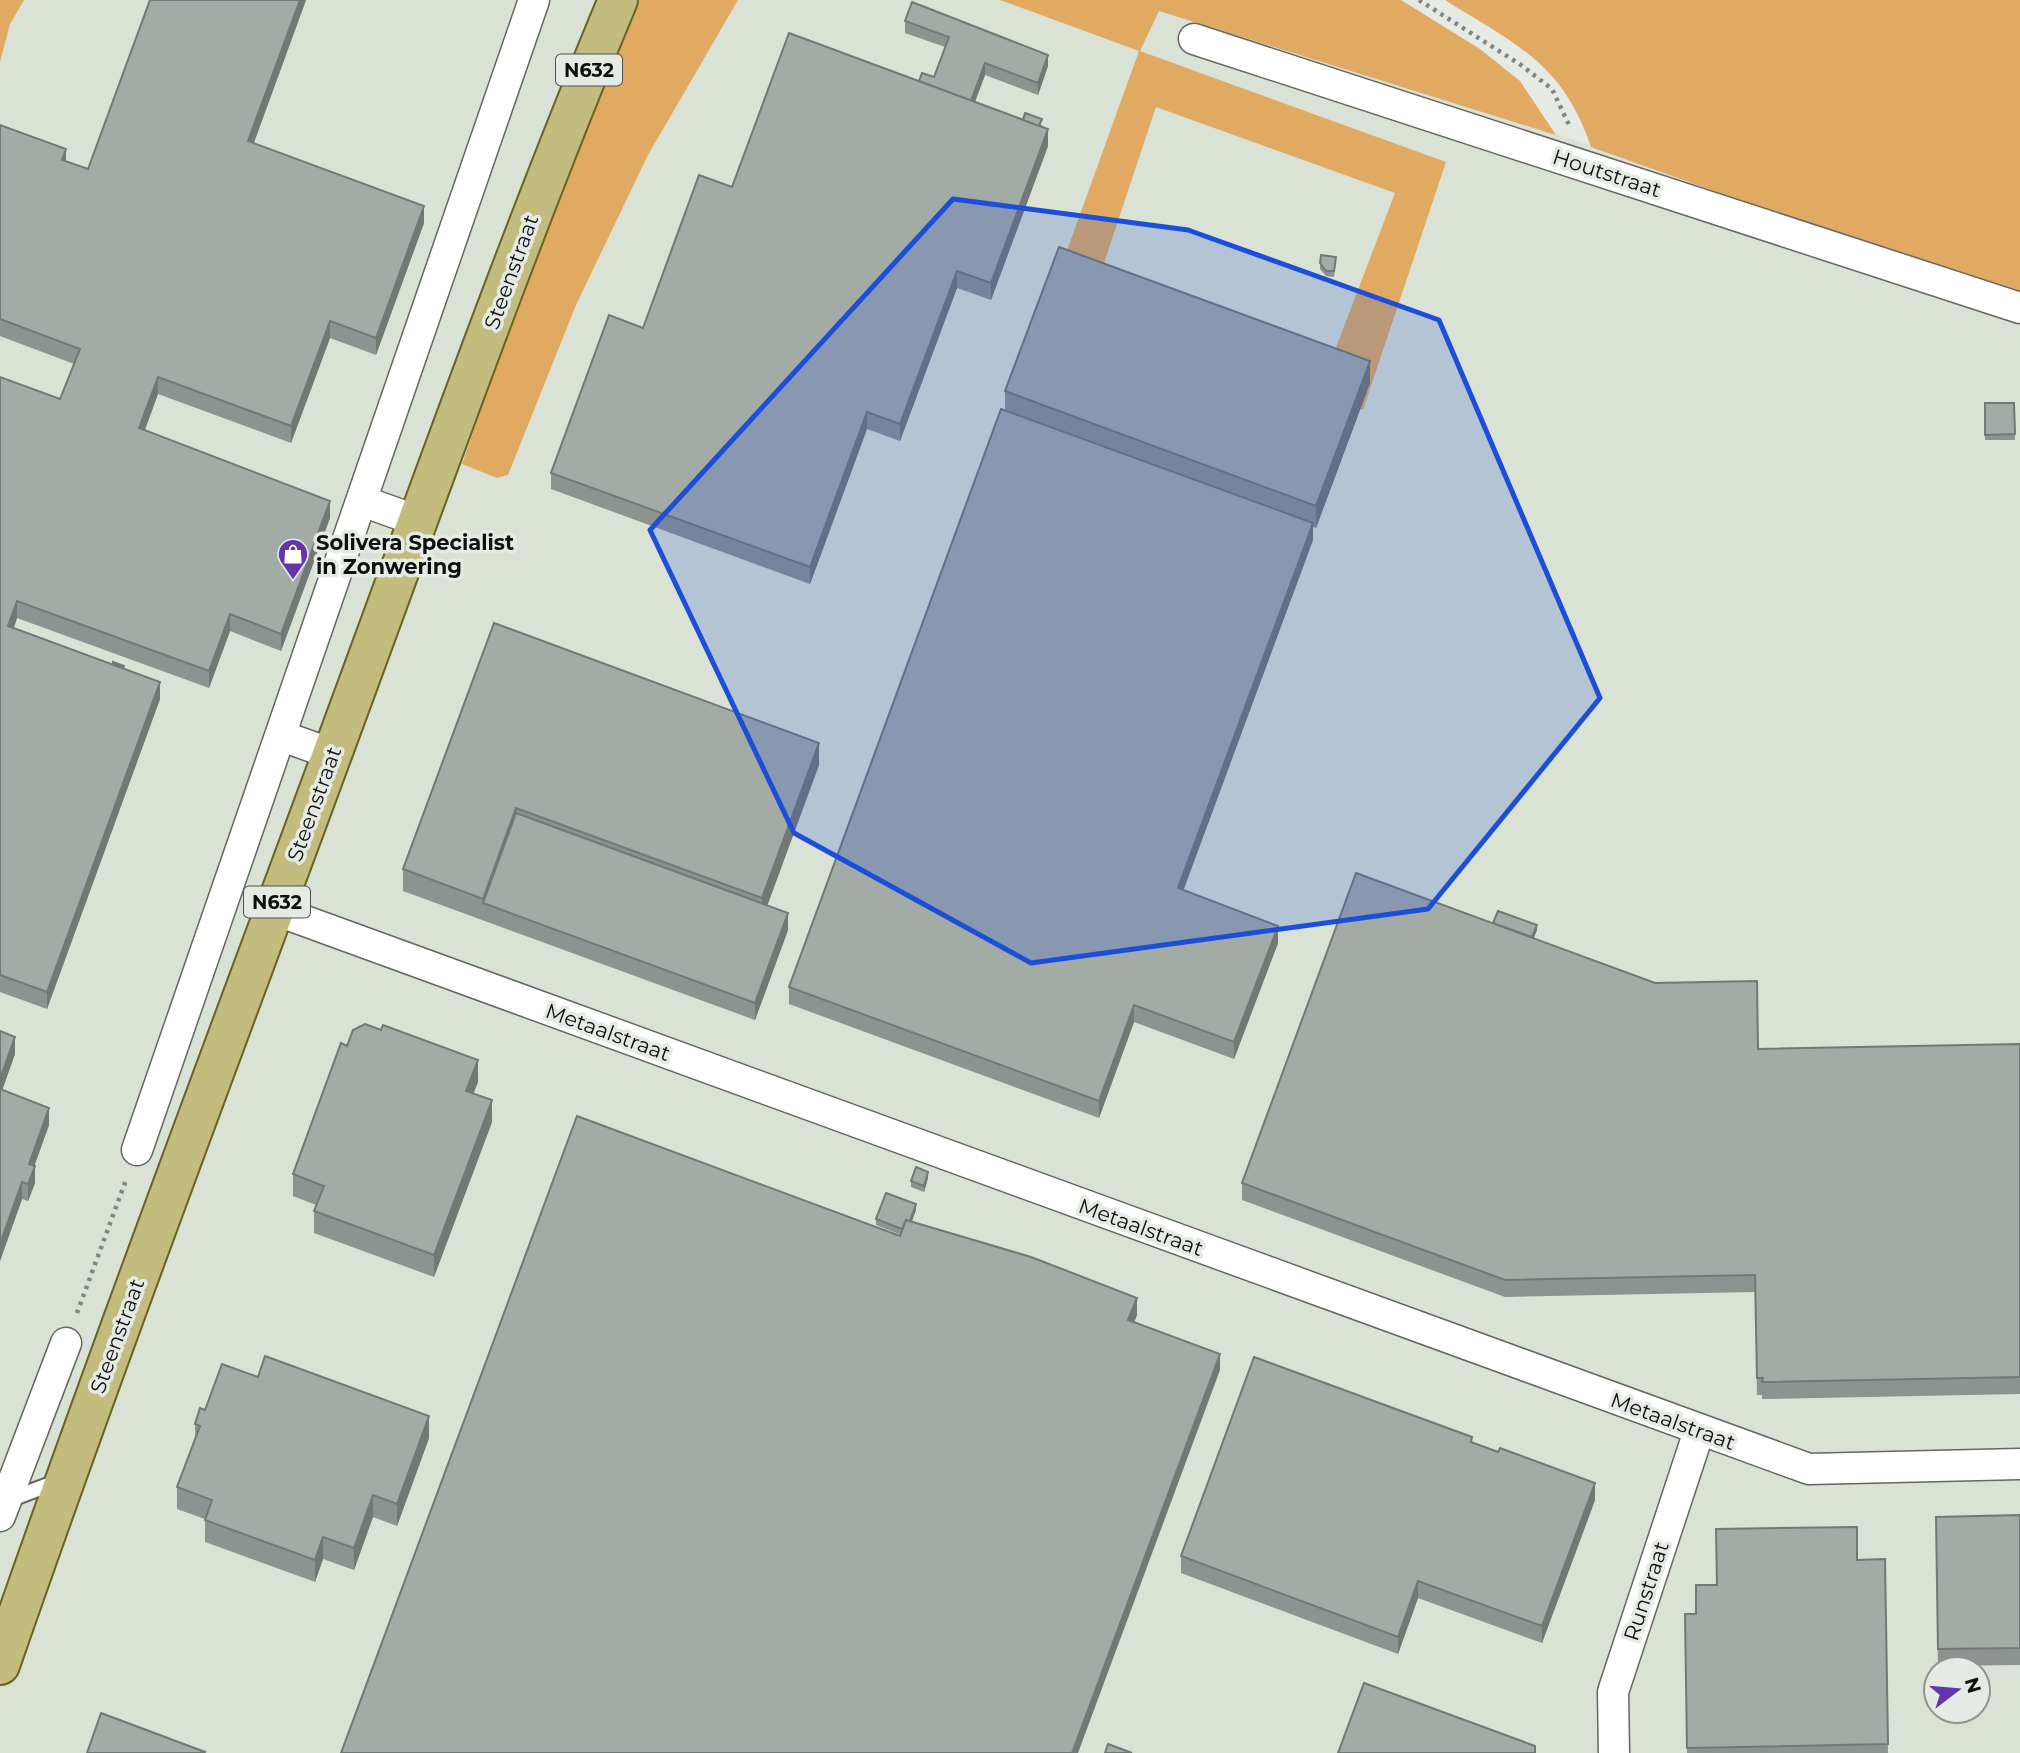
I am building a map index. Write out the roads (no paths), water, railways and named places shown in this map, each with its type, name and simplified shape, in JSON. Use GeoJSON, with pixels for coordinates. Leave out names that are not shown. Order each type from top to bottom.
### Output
{"type":"FeatureCollection","features":[{"type":"Feature","properties":{"kind":"main road","name":"Steenstraat"},"geometry":{"type":"LineString","coordinates":[[559,141],[595,0]]}},
{"type":"Feature","properties":{"kind":"main road","name":"Steenstraat"},"geometry":{"type":"LineString","coordinates":[[0,1665],[64,1479],[418,520],[559,141],[618,0]]}},
{"type":"Feature","properties":{"kind":"street"},"geometry":{"type":"LineString","coordinates":[[137,1150],[168,1067],[534,0]]}},
{"type":"Feature","properties":{"kind":"street","name":"Houtstraat"},"geometry":{"type":"LineString","coordinates":[[1194,39],[2020,308]]}},
{"type":"Feature","properties":{"kind":"street"},"geometry":{"type":"LineString","coordinates":[[362,501],[418,520]]}},
{"type":"Feature","properties":{"kind":"street"},"geometry":{"type":"LineString","coordinates":[[282,736],[332,754]]}},
{"type":"Feature","properties":{"kind":"street","name":"Metaalstraat"},"geometry":{"type":"LineString","coordinates":[[275,910],[1809,1469],[2020,1464]]}},
{"type":"Feature","properties":{"kind":"street"},"geometry":{"type":"LineString","coordinates":[[168,1067],[211,1084]]}},
{"type":"Feature","properties":{"kind":"street"},"geometry":{"type":"LineString","coordinates":[[2,1506],[66,1343]]}},
{"type":"Feature","properties":{"kind":"street","name":"Runstraat"},"geometry":{"type":"LineString","coordinates":[[1615,1753],[1614,1692],[1699,1431]]}},
{"type":"Feature","properties":{"kind":"lane"},"geometry":{"type":"LineString","coordinates":[[2,1506],[64,1479]]}},
{"type":"Feature","properties":{"kind":"place","name":"Solivera Specialist in Zonwering"},"geometry":{"type":"Point","coordinates":[293,581]}}]}
